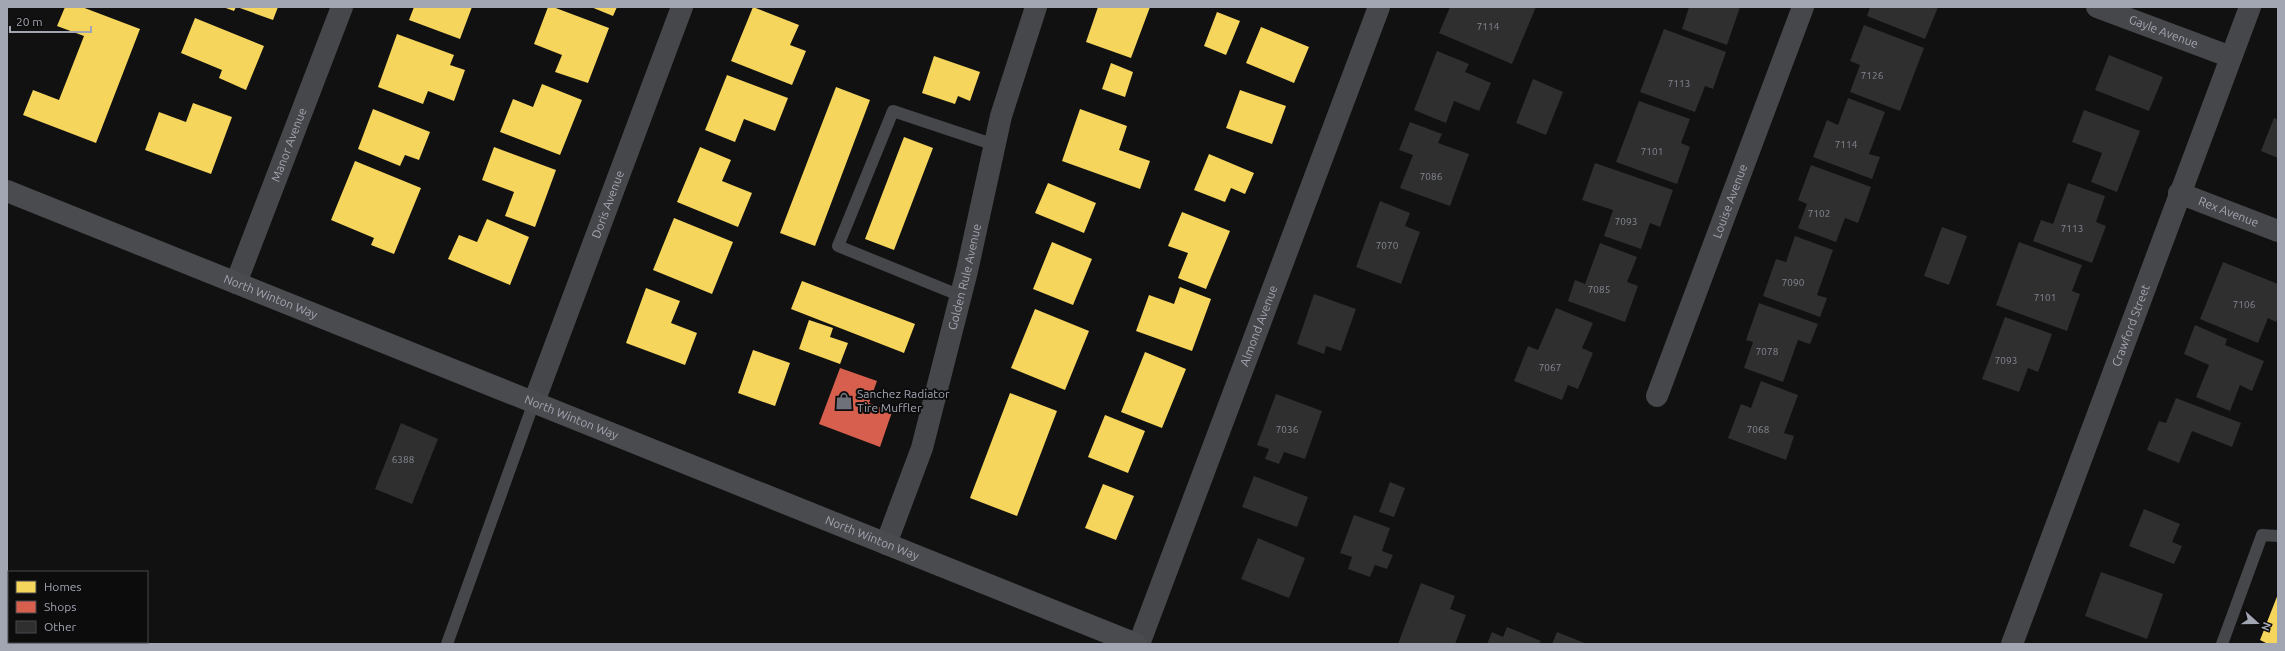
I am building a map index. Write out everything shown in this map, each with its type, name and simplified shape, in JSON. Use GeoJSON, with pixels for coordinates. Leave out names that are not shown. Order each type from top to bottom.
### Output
{"type":"FeatureCollection","features":[{"type":"Feature","properties":{"kind":"main road","name":"North Winton Way"},"geometry":{"type":"LineString","coordinates":[[7,191],[1136,644]]}},
{"type":"Feature","properties":{"kind":"street","name":"Manor Avenue"},"geometry":{"type":"LineString","coordinates":[[236,283],[342,7]]}},
{"type":"Feature","properties":{"kind":"street","name":"Doris Avenue"},"geometry":{"type":"LineString","coordinates":[[534,402],[682,7]]}},
{"type":"Feature","properties":{"kind":"street","name":"Golden Rule Avenue"},"geometry":{"type":"LineString","coordinates":[[886,544],[922,448],[961,296],[1001,116],[1036,7]]}},
{"type":"Feature","properties":{"kind":"street","name":"Almond Avenue"},"geometry":{"type":"LineString","coordinates":[[1139,644],[1379,7]]}},
{"type":"Feature","properties":{"kind":"street","name":"Louise Avenue"},"geometry":{"type":"LineString","coordinates":[[1657,396],[1803,7]]}},
{"type":"Feature","properties":{"kind":"street","name":"Gayle Avenue"},"geometry":{"type":"LineString","coordinates":[[2097,7],[2231,57]]}},
{"type":"Feature","properties":{"kind":"street","name":"Crawford Street"},"geometry":{"type":"LineString","coordinates":[[2012,644],[2179,193],[2250,7]]}},
{"type":"Feature","properties":{"kind":"street","name":"Rex Avenue"},"geometry":{"type":"LineString","coordinates":[[2179,193],[2278,231]]}},
{"type":"Feature","properties":{"kind":"lane"},"geometry":{"type":"LineString","coordinates":[[961,296],[838,246],[893,111],[995,145]]}},
{"type":"Feature","properties":{"kind":"lane"},"geometry":{"type":"LineString","coordinates":[[446,644],[534,402]]}},
{"type":"Feature","properties":{"kind":"lane"},"geometry":{"type":"LineString","coordinates":[[2222,644],[2262,535],[2278,536]]}},
{"type":"Feature","properties":{"kind":"building: Homes"},"geometry":{"type":"Polygon","coordinates":[[[65,7],[82,7],[140,29],[96,143],[23,115],[33,90],[59,100],[84,36],[57,26],[65,7]]]}},
{"type":"Feature","properties":{"kind":"building: Homes"},"geometry":{"type":"Polygon","coordinates":[[[223,7],[236,7],[234,11],[223,7]]]}},
{"type":"Feature","properties":{"kind":"building: Homes"},"geometry":{"type":"Polygon","coordinates":[[[237,7],[278,7],[273,20],[237,7]]]}},
{"type":"Feature","properties":{"kind":"building: Homes"},"geometry":{"type":"Polygon","coordinates":[[[414,7],[472,7],[460,39],[409,20],[414,7]]]}},
{"type":"Feature","properties":{"kind":"building: Homes"},"geometry":{"type":"Polygon","coordinates":[[[548,7],[553,7],[609,28],[588,83],[555,72],[562,55],[534,44],[548,7]]]}},
{"type":"Feature","properties":{"kind":"building: Homes"},"geometry":{"type":"Polygon","coordinates":[[[591,7],[617,7],[613,16],[591,7]]]}},
{"type":"Feature","properties":{"kind":"building: Homes"},"geometry":{"type":"Polygon","coordinates":[[[753,7],[799,25],[790,45],[806,51],[792,85],[731,61],[753,7]]]}},
{"type":"Feature","properties":{"kind":"building: Homes"},"geometry":{"type":"Polygon","coordinates":[[[1098,7],[1150,7],[1131,58],[1086,42],[1098,7]]]}},
{"type":"Feature","properties":{"kind":"building: Homes"},"geometry":{"type":"Polygon","coordinates":[[[1217,12],[1240,21],[1226,55],[1204,46],[1217,12]]]}},
{"type":"Feature","properties":{"kind":"building: Homes"},"geometry":{"type":"Polygon","coordinates":[[[195,18],[264,46],[246,90],[219,78],[222,70],[181,53],[195,18]]]}},
{"type":"Feature","properties":{"kind":"building: Homes"},"geometry":{"type":"Polygon","coordinates":[[[1261,27],[1309,47],[1294,83],[1246,63],[1261,27]]]}},
{"type":"Feature","properties":{"kind":"building: Homes"},"geometry":{"type":"Polygon","coordinates":[[[397,34],[454,55],[450,65],[465,70],[454,101],[428,91],[423,104],[378,87],[397,34]]]}},
{"type":"Feature","properties":{"kind":"building: Homes"},"geometry":{"type":"Polygon","coordinates":[[[934,56],[980,72],[970,101],[958,96],[955,104],[922,93],[934,56]]]}},
{"type":"Feature","properties":{"kind":"building: Homes"},"geometry":{"type":"Polygon","coordinates":[[[1111,63],[1133,72],[1125,97],[1102,89],[1111,63]]]}},
{"type":"Feature","properties":{"kind":"building: Homes"},"geometry":{"type":"Polygon","coordinates":[[[727,75],[788,98],[775,131],[744,119],[735,142],[705,130],[727,75]]]}},
{"type":"Feature","properties":{"kind":"building: Homes"},"geometry":{"type":"Polygon","coordinates":[[[542,84],[582,100],[560,155],[500,132],[513,99],[533,107],[542,84]]]}},
{"type":"Feature","properties":{"kind":"building: Homes"},"geometry":{"type":"Polygon","coordinates":[[[836,87],[870,100],[815,246],[780,233],[836,87]]]}},
{"type":"Feature","properties":{"kind":"building: Homes"},"geometry":{"type":"Polygon","coordinates":[[[1240,90],[1286,106],[1272,144],[1226,128],[1240,90]]]}},
{"type":"Feature","properties":{"kind":"building: Homes"},"geometry":{"type":"Polygon","coordinates":[[[193,103],[232,117],[211,174],[145,150],[159,112],[186,122],[193,103]]]}},
{"type":"Feature","properties":{"kind":"building: Homes"},"geometry":{"type":"Polygon","coordinates":[[[373,109],[430,132],[419,160],[405,155],[400,166],[358,149],[373,109]]]}},
{"type":"Feature","properties":{"kind":"building: Homes"},"geometry":{"type":"Polygon","coordinates":[[[1080,109],[1127,126],[1119,150],[1150,161],[1140,189],[1062,161],[1080,109]]]}},
{"type":"Feature","properties":{"kind":"building: Homes"},"geometry":{"type":"Polygon","coordinates":[[[904,137],[933,148],[894,250],[865,239],[904,137]]]}},
{"type":"Feature","properties":{"kind":"building: Homes"},"geometry":{"type":"Polygon","coordinates":[[[494,147],[556,170],[535,227],[505,216],[514,192],[482,180],[494,147]]]}},
{"type":"Feature","properties":{"kind":"building: Homes"},"geometry":{"type":"Polygon","coordinates":[[[700,147],[731,160],[722,181],[752,193],[738,227],[677,202],[700,147]]]}},
{"type":"Feature","properties":{"kind":"building: Homes"},"geometry":{"type":"Polygon","coordinates":[[[1209,154],[1254,173],[1245,194],[1231,188],[1225,202],[1194,190],[1209,154]]]}},
{"type":"Feature","properties":{"kind":"building: Homes"},"geometry":{"type":"Polygon","coordinates":[[[355,161],[421,188],[394,254],[371,245],[374,238],[331,220],[355,161]]]}},
{"type":"Feature","properties":{"kind":"building: Homes"},"geometry":{"type":"Polygon","coordinates":[[[1048,183],[1096,203],[1084,233],[1035,213],[1048,183]]]}},
{"type":"Feature","properties":{"kind":"building: Homes"},"geometry":{"type":"Polygon","coordinates":[[[1182,212],[1230,231],[1206,289],[1178,278],[1188,253],[1168,246],[1182,212]]]}},
{"type":"Feature","properties":{"kind":"building: Homes"},"geometry":{"type":"Polygon","coordinates":[[[674,218],[733,242],[712,294],[653,270],[674,218]]]}},
{"type":"Feature","properties":{"kind":"building: Homes"},"geometry":{"type":"Polygon","coordinates":[[[487,219],[529,237],[510,285],[448,259],[459,235],[477,242],[487,219]]]}},
{"type":"Feature","properties":{"kind":"building: Homes"},"geometry":{"type":"Polygon","coordinates":[[[1052,242],[1092,259],[1073,305],[1033,289],[1052,242]]]}},
{"type":"Feature","properties":{"kind":"building: Homes"},"geometry":{"type":"Polygon","coordinates":[[[802,281],[915,324],[904,353],[791,309],[802,281]]]}},
{"type":"Feature","properties":{"kind":"building: Homes"},"geometry":{"type":"Polygon","coordinates":[[[1180,287],[1211,299],[1192,351],[1136,331],[1149,295],[1174,304],[1180,287]]]}},
{"type":"Feature","properties":{"kind":"building: Homes"},"geometry":{"type":"Polygon","coordinates":[[[646,288],[680,301],[671,323],[697,333],[685,365],[626,343],[646,288]]]}},
{"type":"Feature","properties":{"kind":"building: Homes"},"geometry":{"type":"Polygon","coordinates":[[[1035,309],[1089,331],[1065,390],[1011,368],[1035,309]]]}},
{"type":"Feature","properties":{"kind":"building: Homes"},"geometry":{"type":"Polygon","coordinates":[[[809,320],[833,328],[830,337],[848,343],[840,364],[799,349],[809,320]]]}},
{"type":"Feature","properties":{"kind":"building: Homes"},"geometry":{"type":"Polygon","coordinates":[[[753,350],[790,363],[775,406],[738,393],[753,350]]]}},
{"type":"Feature","properties":{"kind":"building: Homes"},"geometry":{"type":"Polygon","coordinates":[[[1145,352],[1186,369],[1162,428],[1121,412],[1145,352]]]}},
{"type":"Feature","properties":{"kind":"building: Homes"},"geometry":{"type":"Polygon","coordinates":[[[1010,393],[1057,411],[1017,516],[970,498],[1010,393]]]}},
{"type":"Feature","properties":{"kind":"building: Homes"},"geometry":{"type":"Polygon","coordinates":[[[1105,415],[1145,431],[1128,473],[1088,457],[1105,415]]]}},
{"type":"Feature","properties":{"kind":"building: Homes"},"geometry":{"type":"Polygon","coordinates":[[[1103,484],[1134,496],[1116,540],[1085,528],[1103,484]]]}},
{"type":"Feature","properties":{"kind":"building: Homes"},"geometry":{"type":"Polygon","coordinates":[[[2278,594],[2278,644],[2268,644],[2260,640],[2278,594]]]}},
{"type":"Feature","properties":{"kind":"building: Shops"},"geometry":{"type":"Polygon","coordinates":[[[840,368],[877,381],[869,403],[892,412],[880,447],[819,424],[840,368]]]}},
{"type":"Feature","properties":{"kind":"building: Other"},"geometry":{"type":"Polygon","coordinates":[[[1450,7],[1536,7],[1512,64],[1439,33],[1450,7]]]}},
{"type":"Feature","properties":{"kind":"building: Other"},"geometry":{"type":"Polygon","coordinates":[[[1689,7],[1740,7],[1727,45],[1682,29],[1689,7]]]}},
{"type":"Feature","properties":{"kind":"building: Other"},"geometry":{"type":"Polygon","coordinates":[[[1870,7],[1938,7],[1925,39],[1867,16],[1870,7]]]}},
{"type":"Feature","properties":{"kind":"building: Other"},"geometry":{"type":"Polygon","coordinates":[[[1864,25],[1924,48],[1900,111],[1850,92],[1860,65],[1850,61],[1864,25]]]}},
{"type":"Feature","properties":{"kind":"building: Other"},"geometry":{"type":"Polygon","coordinates":[[[1664,29],[1726,52],[1713,89],[1705,86],[1695,112],[1640,92],[1664,29]]]}},
{"type":"Feature","properties":{"kind":"building: Other"},"geometry":{"type":"Polygon","coordinates":[[[1437,51],[1469,64],[1465,72],[1491,83],[1479,111],[1454,101],[1446,123],[1414,110],[1437,51]]]}},
{"type":"Feature","properties":{"kind":"building: Other"},"geometry":{"type":"Polygon","coordinates":[[[2109,55],[2163,77],[2149,111],[2095,90],[2109,55]]]}},
{"type":"Feature","properties":{"kind":"building: Other"},"geometry":{"type":"Polygon","coordinates":[[[1533,79],[1563,92],[1546,135],[1516,123],[1533,79]]]}},
{"type":"Feature","properties":{"kind":"building: Other"},"geometry":{"type":"Polygon","coordinates":[[[1848,98],[1885,112],[1869,154],[1880,157],[1872,179],[1813,157],[1827,120],[1838,125],[1848,98]]]}},
{"type":"Feature","properties":{"kind":"building: Other"},"geometry":{"type":"Polygon","coordinates":[[[1639,101],[1690,119],[1681,143],[1690,147],[1677,184],[1616,162],[1639,101]]]}},
{"type":"Feature","properties":{"kind":"building: Other"},"geometry":{"type":"Polygon","coordinates":[[[2084,110],[2140,131],[2117,192],[2091,182],[2102,153],[2072,142],[2084,110]]]}},
{"type":"Feature","properties":{"kind":"building: Other"},"geometry":{"type":"Polygon","coordinates":[[[2274,118],[2278,120],[2278,158],[2261,151],[2274,118]]]}},
{"type":"Feature","properties":{"kind":"building: Other"},"geometry":{"type":"Polygon","coordinates":[[[1410,122],[1442,134],[1438,143],[1469,154],[1450,206],[1400,188],[1413,155],[1399,150],[1410,122]]]}},
{"type":"Feature","properties":{"kind":"building: Other"},"geometry":{"type":"Polygon","coordinates":[[[1595,163],[1673,190],[1660,227],[1650,223],[1641,249],[1604,236],[1613,210],[1582,200],[1595,163]]]}},
{"type":"Feature","properties":{"kind":"building: Other"},"geometry":{"type":"Polygon","coordinates":[[[1811,165],[1871,187],[1858,223],[1845,218],[1836,242],[1798,228],[1807,204],[1798,200],[1811,165]]]}},
{"type":"Feature","properties":{"kind":"building: Other"},"geometry":{"type":"Polygon","coordinates":[[[2068,183],[2105,196],[2096,222],[2106,226],[2092,263],[2033,241],[2041,220],[2053,224],[2068,183]]]}},
{"type":"Feature","properties":{"kind":"building: Other"},"geometry":{"type":"Polygon","coordinates":[[[1380,201],[1410,213],[1405,226],[1420,232],[1401,284],[1356,267],[1380,201]]]}},
{"type":"Feature","properties":{"kind":"building: Other"},"geometry":{"type":"Polygon","coordinates":[[[1942,227],[1967,236],[1949,285],[1924,276],[1942,227]]]}},
{"type":"Feature","properties":{"kind":"building: Other"},"geometry":{"type":"Polygon","coordinates":[[[1795,236],[1833,250],[1817,295],[1827,298],[1820,317],[1763,296],[1776,259],[1786,262],[1795,236]]]}},
{"type":"Feature","properties":{"kind":"building: Other"},"geometry":{"type":"Polygon","coordinates":[[[2019,242],[2082,265],[2072,291],[2080,294],[2067,331],[1996,305],[2019,242]]]}},
{"type":"Feature","properties":{"kind":"building: Other"},"geometry":{"type":"Polygon","coordinates":[[[1600,243],[1637,257],[1627,282],[1638,286],[1625,322],[1568,301],[1575,280],[1585,284],[1600,243]]]}},
{"type":"Feature","properties":{"kind":"building: Other"},"geometry":{"type":"Polygon","coordinates":[[[2223,262],[2278,284],[2278,317],[2276,322],[2268,318],[2258,343],[2200,319],[2223,262]]]}},
{"type":"Feature","properties":{"kind":"building: Other"},"geometry":{"type":"Polygon","coordinates":[[[1314,294],[1356,309],[1341,351],[1326,346],[1324,354],[1297,344],[1314,294]]]}},
{"type":"Feature","properties":{"kind":"building: Other"},"geometry":{"type":"Polygon","coordinates":[[[1759,303],[1818,324],[1810,344],[1798,340],[1783,382],[1744,368],[1753,342],[1746,340],[1759,303]]]}},
{"type":"Feature","properties":{"kind":"building: Other"},"geometry":{"type":"Polygon","coordinates":[[[1556,308],[1593,323],[1582,348],[1593,353],[1578,389],[1568,385],[1562,400],[1514,381],[1528,346],[1538,350],[1556,308]]]}},
{"type":"Feature","properties":{"kind":"building: Other"},"geometry":{"type":"Polygon","coordinates":[[[2005,317],[2052,334],[2038,372],[2028,368],[2019,392],[1982,379],[2005,317]]]}},
{"type":"Feature","properties":{"kind":"building: Other"},"geometry":{"type":"Polygon","coordinates":[[[2195,325],[2227,339],[2225,345],[2264,361],[2252,391],[2240,385],[2230,411],[2196,397],[2209,365],[2184,354],[2195,325]]]}},
{"type":"Feature","properties":{"kind":"building: Other"},"geometry":{"type":"Polygon","coordinates":[[[1761,381],[1798,395],[1784,433],[1794,436],[1786,460],[1728,438],[1741,404],[1751,408],[1761,381]]]}},
{"type":"Feature","properties":{"kind":"building: Other"},"geometry":{"type":"Polygon","coordinates":[[[1276,394],[1322,411],[1305,459],[1284,452],[1279,464],[1265,459],[1269,449],[1257,445],[1276,394]]]}},
{"type":"Feature","properties":{"kind":"building: Other"},"geometry":{"type":"Polygon","coordinates":[[[2176,398],[2241,423],[2232,447],[2192,431],[2179,463],[2147,450],[2159,421],[2166,423],[2176,398]]]}},
{"type":"Feature","properties":{"kind":"building: Other"},"geometry":{"type":"Polygon","coordinates":[[[401,423],[438,439],[412,504],[375,489],[401,423]]]}},
{"type":"Feature","properties":{"kind":"building: Other"},"geometry":{"type":"Polygon","coordinates":[[[1254,476],[1308,497],[1297,527],[1242,507],[1254,476]]]}},
{"type":"Feature","properties":{"kind":"building: Other"},"geometry":{"type":"Polygon","coordinates":[[[1390,482],[1405,488],[1394,517],[1379,512],[1390,482]]]}},
{"type":"Feature","properties":{"kind":"building: Other"},"geometry":{"type":"Polygon","coordinates":[[[2144,509],[2180,524],[2172,542],[2182,546],[2174,564],[2129,546],[2144,509]]]}},
{"type":"Feature","properties":{"kind":"building: Other"},"geometry":{"type":"Polygon","coordinates":[[[1354,515],[1390,528],[1382,551],[1393,555],[1387,569],[1375,565],[1370,577],[1348,569],[1352,557],[1340,553],[1354,515]]]}},
{"type":"Feature","properties":{"kind":"building: Other"},"geometry":{"type":"Polygon","coordinates":[[[1258,538],[1305,558],[1289,598],[1241,579],[1258,538]]]}},
{"type":"Feature","properties":{"kind":"building: Other"},"geometry":{"type":"Polygon","coordinates":[[[2101,572],[2163,594],[2147,639],[2085,616],[2101,572]]]}},
{"type":"Feature","properties":{"kind":"building: Other"},"geometry":{"type":"Polygon","coordinates":[[[1421,583],[1455,596],[1450,609],[1466,615],[1455,644],[1398,644],[1421,583]]]}},
{"type":"Feature","properties":{"kind":"building: Other"},"geometry":{"type":"Polygon","coordinates":[[[1507,627],[1541,641],[1539,644],[1487,644],[1492,632],[1503,637],[1507,627]]]}},
{"type":"Feature","properties":{"kind":"building: Other"},"geometry":{"type":"Polygon","coordinates":[[[1557,632],[1587,644],[1552,644],[1557,632]]]}},
{"type":"Feature","properties":{"kind":"place","name":"Sanchez Radiator Tire Muffler"},"geometry":{"type":"Point","coordinates":[844,401]}}]}
